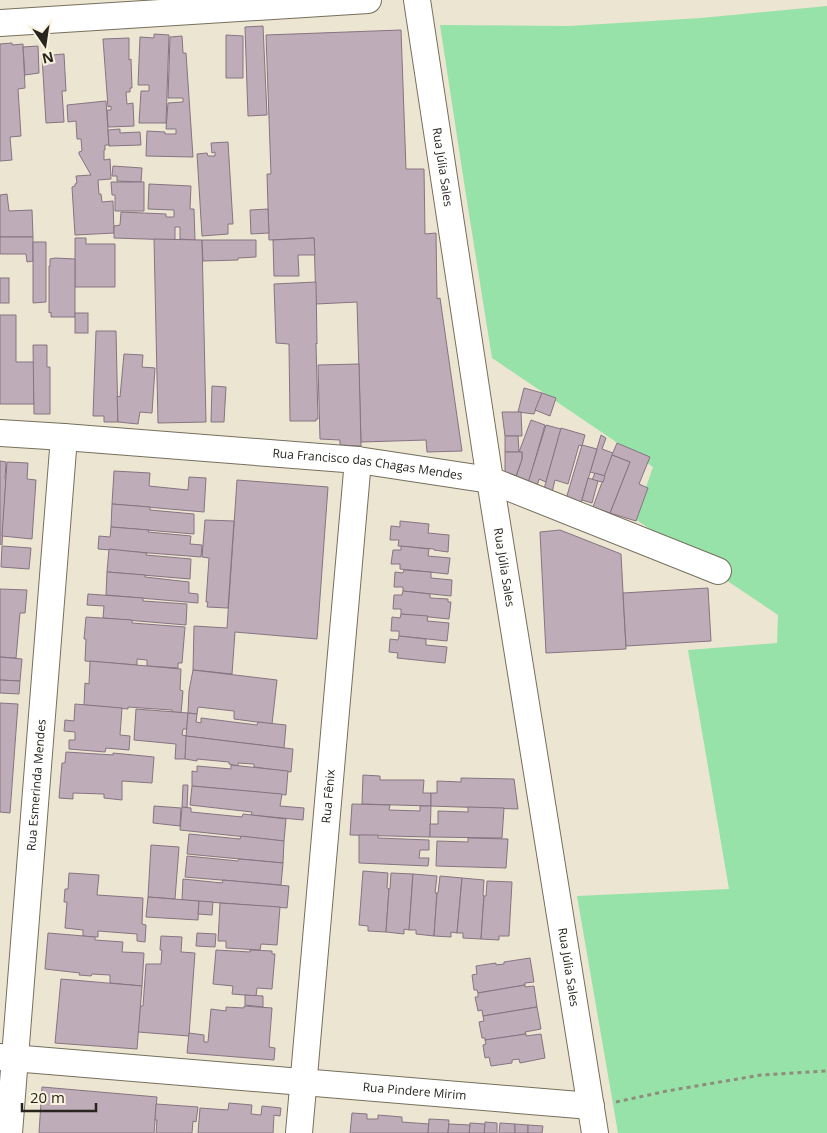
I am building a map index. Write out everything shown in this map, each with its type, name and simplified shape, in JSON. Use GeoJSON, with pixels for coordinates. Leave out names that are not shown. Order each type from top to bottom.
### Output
{"type":"FeatureCollection","features":[{"type":"Feature","properties":{"kind":"street"},"geometry":{"type":"LineString","coordinates":[[0,23],[368,0]]}},
{"type":"Feature","properties":{"kind":"street","name":"Rua Júlia Sales"},"geometry":{"type":"LineString","coordinates":[[417,0],[490,480],[595,1133]]}},
{"type":"Feature","properties":{"kind":"street","name":"Rua Francisco das Chagas Mendes"},"geometry":{"type":"LineString","coordinates":[[0,433],[64,436],[358,460],[490,480],[718,571]]}},
{"type":"Feature","properties":{"kind":"street","name":"Rua Esmerinda Mendes"},"geometry":{"type":"LineString","coordinates":[[10,1133],[8,1058],[64,436]]}},
{"type":"Feature","properties":{"kind":"street","name":"Rua Fênix"},"geometry":{"type":"LineString","coordinates":[[299,1133],[358,460]]}},
{"type":"Feature","properties":{"kind":"street","name":"Rua Pindere Mirim"},"geometry":{"type":"LineString","coordinates":[[8,1058],[590,1106]]}},
{"type":"Feature","properties":{"kind":"path"},"geometry":{"type":"LineString","coordinates":[[590,1106],[626,1101],[667,1091],[761,1075],[827,1071]]}},
{"type":"Feature","properties":{"kind":"green space"},"geometry":{"type":"Polygon","coordinates":[[[827,6],[827,1133],[618,1133],[577,896],[729,889],[688,650],[777,643],[778,615],[635,519],[653,467],[492,358],[440,25],[569,26],[701,18],[827,6]]]}},
{"type":"Feature","properties":{"kind":"building"},"geometry":{"type":"Polygon","coordinates":[[[263,26],[267,115],[248,116],[245,27],[263,26]]]}},
{"type":"Feature","properties":{"kind":"building"},"geometry":{"type":"Polygon","coordinates":[[[401,30],[406,169],[424,169],[425,234],[436,233],[437,299],[440,298],[462,451],[427,452],[426,440],[361,442],[357,302],[316,304],[314,238],[269,240],[267,174],[271,174],[266,35],[401,30]]]}},
{"type":"Feature","properties":{"kind":"building"},"geometry":{"type":"Polygon","coordinates":[[[154,34],[169,35],[166,123],[139,123],[141,91],[149,91],[149,85],[138,85],[140,37],[154,38],[154,34]]]}},
{"type":"Feature","properties":{"kind":"building"},"geometry":{"type":"Polygon","coordinates":[[[226,35],[243,36],[243,78],[226,78],[226,35]]]}},
{"type":"Feature","properties":{"kind":"building"},"geometry":{"type":"Polygon","coordinates":[[[182,36],[183,53],[186,53],[193,157],[146,156],[147,131],[176,134],[176,129],[166,129],[168,103],[183,102],[183,98],[168,98],[170,37],[182,36]]]}},
{"type":"Feature","properties":{"kind":"building"},"geometry":{"type":"Polygon","coordinates":[[[129,38],[132,88],[130,88],[130,92],[126,92],[127,104],[133,103],[134,126],[108,127],[107,110],[111,110],[111,106],[108,107],[103,39],[129,38]]]}},
{"type":"Feature","properties":{"kind":"building"},"geometry":{"type":"Polygon","coordinates":[[[12,43],[12,45],[23,44],[25,88],[18,89],[21,136],[10,137],[12,160],[0,161],[0,44],[12,43]]]}},
{"type":"Feature","properties":{"kind":"building"},"geometry":{"type":"Polygon","coordinates":[[[38,46],[39,73],[25,75],[23,47],[38,46]]]}},
{"type":"Feature","properties":{"kind":"building"},"geometry":{"type":"Polygon","coordinates":[[[64,54],[66,91],[62,91],[64,122],[46,123],[42,56],[64,54]]]}},
{"type":"Feature","properties":{"kind":"building"},"geometry":{"type":"Polygon","coordinates":[[[106,101],[109,145],[105,145],[104,160],[110,159],[111,179],[98,180],[99,194],[101,194],[102,202],[113,201],[114,233],[75,235],[72,187],[77,183],[76,176],[91,175],[79,154],[82,151],[81,139],[77,139],[76,121],[68,122],[67,105],[106,101]]]}},
{"type":"Feature","properties":{"kind":"building"},"geometry":{"type":"Polygon","coordinates":[[[120,129],[120,133],[140,132],[141,145],[109,146],[108,130],[120,129]]]}},
{"type":"Feature","properties":{"kind":"building"},"geometry":{"type":"Polygon","coordinates":[[[228,142],[233,224],[228,224],[228,234],[202,236],[197,154],[207,153],[208,156],[215,156],[215,152],[212,153],[211,143],[228,142]]]}},
{"type":"Feature","properties":{"kind":"building"},"geometry":{"type":"Polygon","coordinates":[[[113,166],[142,168],[141,182],[117,181],[117,176],[112,176],[113,166]]]}},
{"type":"Feature","properties":{"kind":"building"},"geometry":{"type":"Polygon","coordinates":[[[111,182],[144,182],[144,211],[115,211],[115,195],[112,195],[111,182]]]}},
{"type":"Feature","properties":{"kind":"building"},"geometry":{"type":"Polygon","coordinates":[[[149,184],[191,186],[190,209],[194,209],[195,240],[180,239],[180,227],[175,227],[175,240],[114,238],[114,226],[120,225],[121,212],[166,214],[166,217],[174,217],[174,210],[148,209],[149,184]]]}},
{"type":"Feature","properties":{"kind":"building"},"geometry":{"type":"Polygon","coordinates":[[[7,194],[9,211],[32,210],[33,237],[0,237],[0,195],[7,194]]]}},
{"type":"Feature","properties":{"kind":"building"},"geometry":{"type":"Polygon","coordinates":[[[268,209],[269,233],[251,234],[250,210],[268,209]]]}},
{"type":"Feature","properties":{"kind":"building"},"geometry":{"type":"Polygon","coordinates":[[[0,237],[33,237],[33,261],[27,262],[26,254],[0,254],[0,237]]]}},
{"type":"Feature","properties":{"kind":"building"},"geometry":{"type":"Polygon","coordinates":[[[75,238],[86,238],[86,244],[115,244],[115,287],[75,287],[75,238]]]}},
{"type":"Feature","properties":{"kind":"building"},"geometry":{"type":"Polygon","coordinates":[[[314,238],[315,255],[298,255],[299,276],[274,276],[273,240],[314,238]]]}},
{"type":"Feature","properties":{"kind":"building"},"geometry":{"type":"Polygon","coordinates":[[[154,239],[202,240],[206,422],[158,423],[154,239]]]}},
{"type":"Feature","properties":{"kind":"building"},"geometry":{"type":"Polygon","coordinates":[[[202,240],[256,240],[256,257],[238,258],[238,260],[203,261],[202,240]]]}},
{"type":"Feature","properties":{"kind":"building"},"geometry":{"type":"Polygon","coordinates":[[[33,242],[46,242],[46,302],[33,303],[33,242]]]}},
{"type":"Feature","properties":{"kind":"building"},"geometry":{"type":"Polygon","coordinates":[[[50,259],[75,259],[75,317],[51,317],[51,312],[49,313],[49,266],[50,259]]]}},
{"type":"Feature","properties":{"kind":"building"},"geometry":{"type":"Polygon","coordinates":[[[0,278],[9,278],[9,303],[0,303],[0,278]]]}},
{"type":"Feature","properties":{"kind":"building"},"geometry":{"type":"Polygon","coordinates":[[[316,282],[318,419],[316,421],[290,421],[289,344],[276,343],[274,284],[316,282]]]}},
{"type":"Feature","properties":{"kind":"building"},"geometry":{"type":"Polygon","coordinates":[[[75,313],[88,313],[88,333],[75,333],[75,313]]]}},
{"type":"Feature","properties":{"kind":"building"},"geometry":{"type":"Polygon","coordinates":[[[0,315],[16,315],[16,362],[34,362],[34,404],[0,404],[0,315]]]}},
{"type":"Feature","properties":{"kind":"building"},"geometry":{"type":"Polygon","coordinates":[[[96,331],[116,331],[118,422],[104,422],[104,416],[93,416],[96,331]]]}},
{"type":"Feature","properties":{"kind":"building"},"geometry":{"type":"Polygon","coordinates":[[[33,345],[47,345],[47,367],[50,367],[50,414],[34,414],[33,345]]]}},
{"type":"Feature","properties":{"kind":"building"},"geometry":{"type":"Polygon","coordinates":[[[124,354],[143,355],[142,367],[155,368],[152,413],[140,412],[138,424],[118,422],[117,396],[120,397],[124,354]]]}},
{"type":"Feature","properties":{"kind":"building"},"geometry":{"type":"Polygon","coordinates":[[[359,364],[361,446],[340,445],[340,440],[320,439],[318,365],[359,364]]]}},
{"type":"Feature","properties":{"kind":"building"},"geometry":{"type":"Polygon","coordinates":[[[212,386],[226,387],[224,422],[211,422],[212,386]]]}},
{"type":"Feature","properties":{"kind":"building"},"geometry":{"type":"Polygon","coordinates":[[[524,388],[542,393],[534,414],[518,412],[524,388]]]}},
{"type":"Feature","properties":{"kind":"building"},"geometry":{"type":"Polygon","coordinates":[[[542,393],[556,398],[550,416],[535,410],[542,393]]]}},
{"type":"Feature","properties":{"kind":"building"},"geometry":{"type":"Polygon","coordinates":[[[502,412],[521,412],[522,436],[505,436],[502,412]]]}},
{"type":"Feature","properties":{"kind":"building"},"geometry":{"type":"Polygon","coordinates":[[[531,420],[545,425],[529,481],[516,477],[522,459],[522,452],[519,452],[531,420]]]}},
{"type":"Feature","properties":{"kind":"building"},"geometry":{"type":"Polygon","coordinates":[[[546,425],[561,429],[546,482],[539,479],[537,486],[528,483],[546,425]]]}},
{"type":"Feature","properties":{"kind":"building"},"geometry":{"type":"Polygon","coordinates":[[[561,428],[585,435],[582,446],[579,445],[568,484],[555,480],[552,492],[544,489],[561,428]]]}},
{"type":"Feature","properties":{"kind":"building"},"geometry":{"type":"Polygon","coordinates":[[[601,435],[606,438],[602,449],[613,453],[605,476],[590,472],[601,435]]]}},
{"type":"Feature","properties":{"kind":"building"},"geometry":{"type":"Polygon","coordinates":[[[505,436],[518,436],[519,452],[505,452],[505,436]]]}},
{"type":"Feature","properties":{"kind":"building"},"geometry":{"type":"Polygon","coordinates":[[[617,443],[650,457],[639,484],[648,488],[636,521],[610,513],[630,462],[612,455],[617,443]]]}},
{"type":"Feature","properties":{"kind":"building"},"geometry":{"type":"Polygon","coordinates":[[[582,445],[597,449],[581,503],[566,499],[582,445]]]}},
{"type":"Feature","properties":{"kind":"building"},"geometry":{"type":"Polygon","coordinates":[[[505,452],[522,452],[522,459],[515,479],[505,476],[505,452]]]}},
{"type":"Feature","properties":{"kind":"building"},"geometry":{"type":"Polygon","coordinates":[[[612,455],[630,462],[610,513],[593,507],[612,455]]]}},
{"type":"Feature","properties":{"kind":"building"},"geometry":{"type":"Polygon","coordinates":[[[0,461],[6,462],[2,545],[0,544],[0,461]]]}},
{"type":"Feature","properties":{"kind":"building"},"geometry":{"type":"Polygon","coordinates":[[[7,462],[28,463],[27,479],[36,480],[32,539],[2,536],[7,462]]]}},
{"type":"Feature","properties":{"kind":"building"},"geometry":{"type":"Polygon","coordinates":[[[114,471],[150,473],[149,486],[188,490],[189,477],[206,478],[204,512],[112,504],[114,471]]]}},
{"type":"Feature","properties":{"kind":"building"},"geometry":{"type":"Polygon","coordinates":[[[595,473],[605,476],[603,482],[592,480],[595,473]]]}},
{"type":"Feature","properties":{"kind":"building"},"geometry":{"type":"Polygon","coordinates":[[[588,478],[598,481],[592,503],[582,500],[588,478]]]}},
{"type":"Feature","properties":{"kind":"building"},"geometry":{"type":"Polygon","coordinates":[[[237,480],[328,487],[317,639],[235,632],[232,674],[193,670],[194,626],[227,628],[237,480]]]}},
{"type":"Feature","properties":{"kind":"building"},"geometry":{"type":"Polygon","coordinates":[[[112,504],[150,507],[150,510],[194,514],[194,534],[111,527],[112,504]]]}},
{"type":"Feature","properties":{"kind":"building"},"geometry":{"type":"Polygon","coordinates":[[[205,520],[234,521],[228,608],[207,607],[209,558],[202,557],[205,520]]]}},
{"type":"Feature","properties":{"kind":"building"},"geometry":{"type":"Polygon","coordinates":[[[400,521],[429,524],[428,533],[449,535],[448,552],[398,546],[399,540],[390,540],[391,526],[400,527],[400,521]]]}},
{"type":"Feature","properties":{"kind":"building"},"geometry":{"type":"Polygon","coordinates":[[[111,527],[191,536],[190,544],[202,545],[201,557],[98,549],[99,536],[110,537],[111,527]]]}},
{"type":"Feature","properties":{"kind":"building"},"geometry":{"type":"Polygon","coordinates":[[[560,530],[621,554],[626,649],[546,653],[540,532],[560,530]]]}},
{"type":"Feature","properties":{"kind":"building"},"geometry":{"type":"Polygon","coordinates":[[[2,546],[31,548],[29,569],[1,567],[2,546]]]}},
{"type":"Feature","properties":{"kind":"building"},"geometry":{"type":"Polygon","coordinates":[[[401,546],[429,549],[428,556],[450,558],[448,574],[400,569],[400,564],[391,564],[393,550],[401,550],[401,546]]]}},
{"type":"Feature","properties":{"kind":"building"},"geometry":{"type":"Polygon","coordinates":[[[109,549],[191,559],[190,579],[107,572],[109,549]]]}},
{"type":"Feature","properties":{"kind":"building"},"geometry":{"type":"Polygon","coordinates":[[[404,570],[431,572],[431,578],[452,580],[451,596],[403,591],[403,587],[394,587],[395,572],[403,573],[404,570]]]}},
{"type":"Feature","properties":{"kind":"building"},"geometry":{"type":"Polygon","coordinates":[[[107,572],[145,575],[145,577],[189,582],[189,593],[198,594],[198,603],[106,595],[107,572]]]}},
{"type":"Feature","properties":{"kind":"building"},"geometry":{"type":"Polygon","coordinates":[[[708,588],[711,641],[626,646],[623,593],[708,588]]]}},
{"type":"Feature","properties":{"kind":"building"},"geometry":{"type":"Polygon","coordinates":[[[0,589],[27,590],[25,613],[20,613],[16,658],[0,657],[0,589]]]}},
{"type":"Feature","properties":{"kind":"building"},"geometry":{"type":"Polygon","coordinates":[[[403,591],[430,594],[430,598],[448,599],[448,602],[451,602],[449,619],[401,614],[401,609],[393,609],[394,595],[402,595],[403,591]]]}},
{"type":"Feature","properties":{"kind":"building"},"geometry":{"type":"Polygon","coordinates":[[[88,594],[143,598],[143,601],[187,604],[186,625],[103,618],[104,606],[87,605],[88,594]]]}},
{"type":"Feature","properties":{"kind":"building"},"geometry":{"type":"Polygon","coordinates":[[[401,614],[428,616],[427,621],[449,623],[447,641],[399,636],[399,631],[391,631],[392,617],[400,618],[401,614]]]}},
{"type":"Feature","properties":{"kind":"building"},"geometry":{"type":"Polygon","coordinates":[[[86,617],[132,620],[132,623],[185,627],[182,663],[178,663],[178,668],[147,666],[147,660],[137,659],[137,665],[85,661],[86,617]]]}},
{"type":"Feature","properties":{"kind":"building"},"geometry":{"type":"Polygon","coordinates":[[[399,636],[426,639],[426,645],[447,647],[445,663],[397,658],[398,653],[389,652],[390,639],[398,640],[399,636]]]}},
{"type":"Feature","properties":{"kind":"building"},"geometry":{"type":"Polygon","coordinates":[[[0,657],[22,659],[20,681],[0,680],[0,657]]]}},
{"type":"Feature","properties":{"kind":"building"},"geometry":{"type":"Polygon","coordinates":[[[90,661],[181,669],[180,690],[183,691],[181,713],[172,712],[172,710],[84,705],[85,683],[89,684],[90,661]]]}},
{"type":"Feature","properties":{"kind":"building"},"geometry":{"type":"Polygon","coordinates":[[[193,670],[277,680],[272,724],[234,719],[234,711],[198,707],[197,714],[188,713],[189,691],[193,670]]]}},
{"type":"Feature","properties":{"kind":"building"},"geometry":{"type":"Polygon","coordinates":[[[0,680],[20,681],[19,694],[0,693],[0,680]]]}},
{"type":"Feature","properties":{"kind":"building"},"geometry":{"type":"Polygon","coordinates":[[[0,703],[18,704],[10,813],[0,812],[0,703]]]}},
{"type":"Feature","properties":{"kind":"building"},"geometry":{"type":"Polygon","coordinates":[[[75,704],[122,708],[120,735],[130,736],[129,750],[106,748],[105,752],[69,749],[69,740],[75,740],[75,732],[64,731],[65,720],[74,721],[75,704]]]}},
{"type":"Feature","properties":{"kind":"building"},"geometry":{"type":"Polygon","coordinates":[[[136,709],[188,713],[187,729],[183,729],[182,735],[187,736],[185,759],[175,759],[176,744],[134,740],[136,709]]]}},
{"type":"Feature","properties":{"kind":"building"},"geometry":{"type":"Polygon","coordinates":[[[188,713],[197,714],[196,722],[201,723],[201,718],[257,725],[258,722],[286,725],[284,748],[186,736],[188,713]]]}},
{"type":"Feature","properties":{"kind":"building"},"geometry":{"type":"Polygon","coordinates":[[[186,736],[293,749],[291,772],[254,767],[254,764],[238,763],[238,766],[229,764],[229,762],[185,759],[186,736]]]}},
{"type":"Feature","properties":{"kind":"building"},"geometry":{"type":"Polygon","coordinates":[[[66,752],[113,755],[113,753],[154,757],[152,783],[122,781],[122,800],[104,798],[104,794],[73,793],[73,799],[59,798],[62,763],[65,763],[66,752]]]}},
{"type":"Feature","properties":{"kind":"building"},"geometry":{"type":"Polygon","coordinates":[[[231,765],[288,771],[286,795],[192,786],[192,771],[197,772],[197,766],[231,769],[231,765]]]}},
{"type":"Feature","properties":{"kind":"building"},"geometry":{"type":"Polygon","coordinates":[[[363,775],[380,776],[380,780],[424,780],[423,793],[431,793],[431,806],[362,804],[363,775]]]}},
{"type":"Feature","properties":{"kind":"building"},"geometry":{"type":"Polygon","coordinates":[[[461,778],[514,779],[518,809],[431,806],[431,793],[437,793],[437,781],[461,782],[461,778]]]}},
{"type":"Feature","properties":{"kind":"building"},"geometry":{"type":"Polygon","coordinates":[[[183,785],[188,785],[187,808],[182,807],[183,785]]]}},
{"type":"Feature","properties":{"kind":"building"},"geometry":{"type":"Polygon","coordinates":[[[192,786],[282,794],[280,806],[304,808],[303,820],[251,815],[252,812],[190,805],[192,786]]]}},
{"type":"Feature","properties":{"kind":"building"},"geometry":{"type":"Polygon","coordinates":[[[352,804],[390,805],[389,810],[420,811],[420,806],[431,806],[430,837],[350,835],[352,804]]]}},
{"type":"Feature","properties":{"kind":"building"},"geometry":{"type":"Polygon","coordinates":[[[154,806],[181,808],[180,826],[153,823],[154,806]]]}},
{"type":"Feature","properties":{"kind":"building"},"geometry":{"type":"Polygon","coordinates":[[[182,807],[191,808],[191,812],[242,817],[243,814],[286,819],[284,841],[180,830],[182,807]]]}},
{"type":"Feature","properties":{"kind":"building"},"geometry":{"type":"Polygon","coordinates":[[[468,807],[504,808],[502,838],[430,837],[430,824],[438,824],[438,811],[468,812],[468,807]]]}},
{"type":"Feature","properties":{"kind":"building"},"geometry":{"type":"Polygon","coordinates":[[[189,834],[240,839],[241,836],[284,841],[283,863],[187,854],[189,834]]]}},
{"type":"Feature","properties":{"kind":"building"},"geometry":{"type":"Polygon","coordinates":[[[359,835],[378,835],[378,838],[429,840],[429,850],[420,850],[419,858],[429,858],[428,866],[359,863],[359,835]]]}},
{"type":"Feature","properties":{"kind":"building"},"geometry":{"type":"Polygon","coordinates":[[[468,838],[508,839],[506,868],[436,866],[437,841],[468,842],[468,838]]]}},
{"type":"Feature","properties":{"kind":"building"},"geometry":{"type":"Polygon","coordinates":[[[151,845],[179,847],[175,899],[148,897],[151,845]]]}},
{"type":"Feature","properties":{"kind":"building"},"geometry":{"type":"Polygon","coordinates":[[[187,856],[283,863],[281,885],[185,877],[187,856]]]}},
{"type":"Feature","properties":{"kind":"building"},"geometry":{"type":"Polygon","coordinates":[[[363,871],[388,873],[387,888],[389,889],[386,932],[368,931],[368,926],[359,925],[363,871]]]}},
{"type":"Feature","properties":{"kind":"building"},"geometry":{"type":"Polygon","coordinates":[[[69,873],[99,875],[97,895],[143,898],[142,924],[146,925],[145,942],[137,941],[137,934],[98,931],[98,937],[91,937],[83,936],[83,930],[65,928],[67,902],[64,902],[65,889],[68,889],[69,873]]]}},
{"type":"Feature","properties":{"kind":"building"},"geometry":{"type":"Polygon","coordinates":[[[391,873],[413,874],[409,930],[404,929],[404,934],[386,932],[391,873]]]}},
{"type":"Feature","properties":{"kind":"building"},"geometry":{"type":"Polygon","coordinates":[[[413,874],[437,876],[434,936],[416,934],[416,930],[409,930],[413,874]]]}},
{"type":"Feature","properties":{"kind":"building"},"geometry":{"type":"Polygon","coordinates":[[[440,876],[462,878],[457,933],[451,932],[451,937],[434,936],[440,876]]]}},
{"type":"Feature","properties":{"kind":"building"},"geometry":{"type":"Polygon","coordinates":[[[462,878],[484,880],[481,939],[463,938],[463,933],[457,933],[462,878]]]}},
{"type":"Feature","properties":{"kind":"building"},"geometry":{"type":"Polygon","coordinates":[[[183,879],[222,883],[223,880],[289,886],[287,908],[182,900],[183,879]]]}},
{"type":"Feature","properties":{"kind":"building"},"geometry":{"type":"Polygon","coordinates":[[[487,881],[512,882],[509,936],[499,936],[499,940],[481,939],[487,881]]]}},
{"type":"Feature","properties":{"kind":"building"},"geometry":{"type":"Polygon","coordinates":[[[148,897],[199,901],[198,920],[146,917],[148,897]]]}},
{"type":"Feature","properties":{"kind":"building"},"geometry":{"type":"Polygon","coordinates":[[[199,901],[213,902],[212,915],[198,914],[199,901]]]}},
{"type":"Feature","properties":{"kind":"building"},"geometry":{"type":"Polygon","coordinates":[[[220,903],[280,907],[277,945],[261,944],[260,950],[226,948],[226,941],[218,941],[220,903]]]}},
{"type":"Feature","properties":{"kind":"building"},"geometry":{"type":"Polygon","coordinates":[[[48,933],[95,937],[95,940],[123,942],[122,952],[144,953],[142,986],[110,983],[110,975],[79,975],[80,973],[45,969],[48,933]]]}},
{"type":"Feature","properties":{"kind":"building"},"geometry":{"type":"Polygon","coordinates":[[[197,933],[216,934],[215,947],[196,946],[197,933]]]}},
{"type":"Feature","properties":{"kind":"building"},"geometry":{"type":"Polygon","coordinates":[[[161,936],[182,937],[181,952],[195,953],[189,1036],[138,1032],[140,1006],[143,1006],[146,964],[161,964],[161,936]]]}},
{"type":"Feature","properties":{"kind":"building"},"geometry":{"type":"Polygon","coordinates":[[[216,950],[272,951],[272,954],[275,954],[272,989],[257,988],[256,996],[232,994],[233,986],[213,984],[216,950]]]}},
{"type":"Feature","properties":{"kind":"building"},"geometry":{"type":"Polygon","coordinates":[[[530,958],[534,982],[478,993],[477,990],[474,990],[472,975],[477,974],[476,966],[496,963],[496,965],[504,964],[504,962],[530,958]]]}},
{"type":"Feature","properties":{"kind":"building"},"geometry":{"type":"Polygon","coordinates":[[[61,979],[142,986],[137,1049],[55,1043],[61,979]]]}},
{"type":"Feature","properties":{"kind":"building"},"geometry":{"type":"Polygon","coordinates":[[[525,985],[525,987],[534,986],[537,1007],[483,1016],[482,1010],[478,1011],[475,997],[478,997],[478,993],[525,985]]]}},
{"type":"Feature","properties":{"kind":"building"},"geometry":{"type":"Polygon","coordinates":[[[245,995],[263,996],[263,1007],[245,1005],[245,995]]]}},
{"type":"Feature","properties":{"kind":"building"},"geometry":{"type":"Polygon","coordinates":[[[244,1006],[272,1008],[269,1047],[275,1048],[274,1060],[187,1053],[189,1033],[204,1035],[204,1042],[208,1042],[211,1009],[226,1011],[226,1007],[244,1008],[244,1006]]]}},
{"type":"Feature","properties":{"kind":"building"},"geometry":{"type":"Polygon","coordinates":[[[537,1007],[541,1029],[525,1032],[526,1034],[485,1040],[485,1038],[482,1038],[479,1022],[484,1021],[483,1016],[537,1007]]]}},
{"type":"Feature","properties":{"kind":"building"},"geometry":{"type":"Polygon","coordinates":[[[526,1034],[526,1036],[541,1034],[545,1058],[520,1063],[519,1059],[512,1060],[512,1063],[491,1066],[489,1057],[485,1058],[483,1045],[486,1044],[485,1040],[526,1034]]]}},
{"type":"Feature","properties":{"kind":"building"},"geometry":{"type":"Polygon","coordinates":[[[42,1087],[157,1097],[154,1133],[39,1133],[42,1087]]]}},
{"type":"Feature","properties":{"kind":"building"},"geometry":{"type":"Polygon","coordinates":[[[229,1103],[252,1105],[251,1114],[261,1115],[262,1106],[281,1108],[280,1116],[274,1115],[273,1133],[198,1133],[200,1108],[228,1110],[229,1103]]]}},
{"type":"Feature","properties":{"kind":"building"},"geometry":{"type":"Polygon","coordinates":[[[156,1104],[198,1107],[196,1122],[193,1121],[192,1133],[156,1133],[156,1104]]]}},
{"type":"Feature","properties":{"kind":"building"},"geometry":{"type":"Polygon","coordinates":[[[352,1113],[367,1114],[367,1119],[378,1119],[378,1115],[402,1117],[402,1122],[429,1124],[428,1133],[350,1133],[352,1113]]]}},
{"type":"Feature","properties":{"kind":"building"},"geometry":{"type":"Polygon","coordinates":[[[429,1119],[449,1120],[448,1133],[428,1133],[429,1119]]]}},
{"type":"Feature","properties":{"kind":"building"},"geometry":{"type":"Polygon","coordinates":[[[485,1122],[497,1123],[497,1133],[484,1133],[485,1122]]]}},
{"type":"Feature","properties":{"kind":"building"},"geometry":{"type":"Polygon","coordinates":[[[470,1123],[485,1124],[484,1133],[469,1133],[470,1123]]]}},
{"type":"Feature","properties":{"kind":"building"},"geometry":{"type":"Polygon","coordinates":[[[500,1123],[515,1124],[515,1133],[499,1133],[500,1123]]]}},
{"type":"Feature","properties":{"kind":"building"},"geometry":{"type":"Polygon","coordinates":[[[449,1124],[470,1125],[469,1133],[448,1133],[449,1124]]]}},
{"type":"Feature","properties":{"kind":"building"},"geometry":{"type":"Polygon","coordinates":[[[515,1124],[528,1125],[528,1133],[515,1133],[515,1124]]]}},
{"type":"Feature","properties":{"kind":"building"},"geometry":{"type":"Polygon","coordinates":[[[528,1125],[543,1126],[542,1133],[528,1133],[528,1125]]]}}]}
